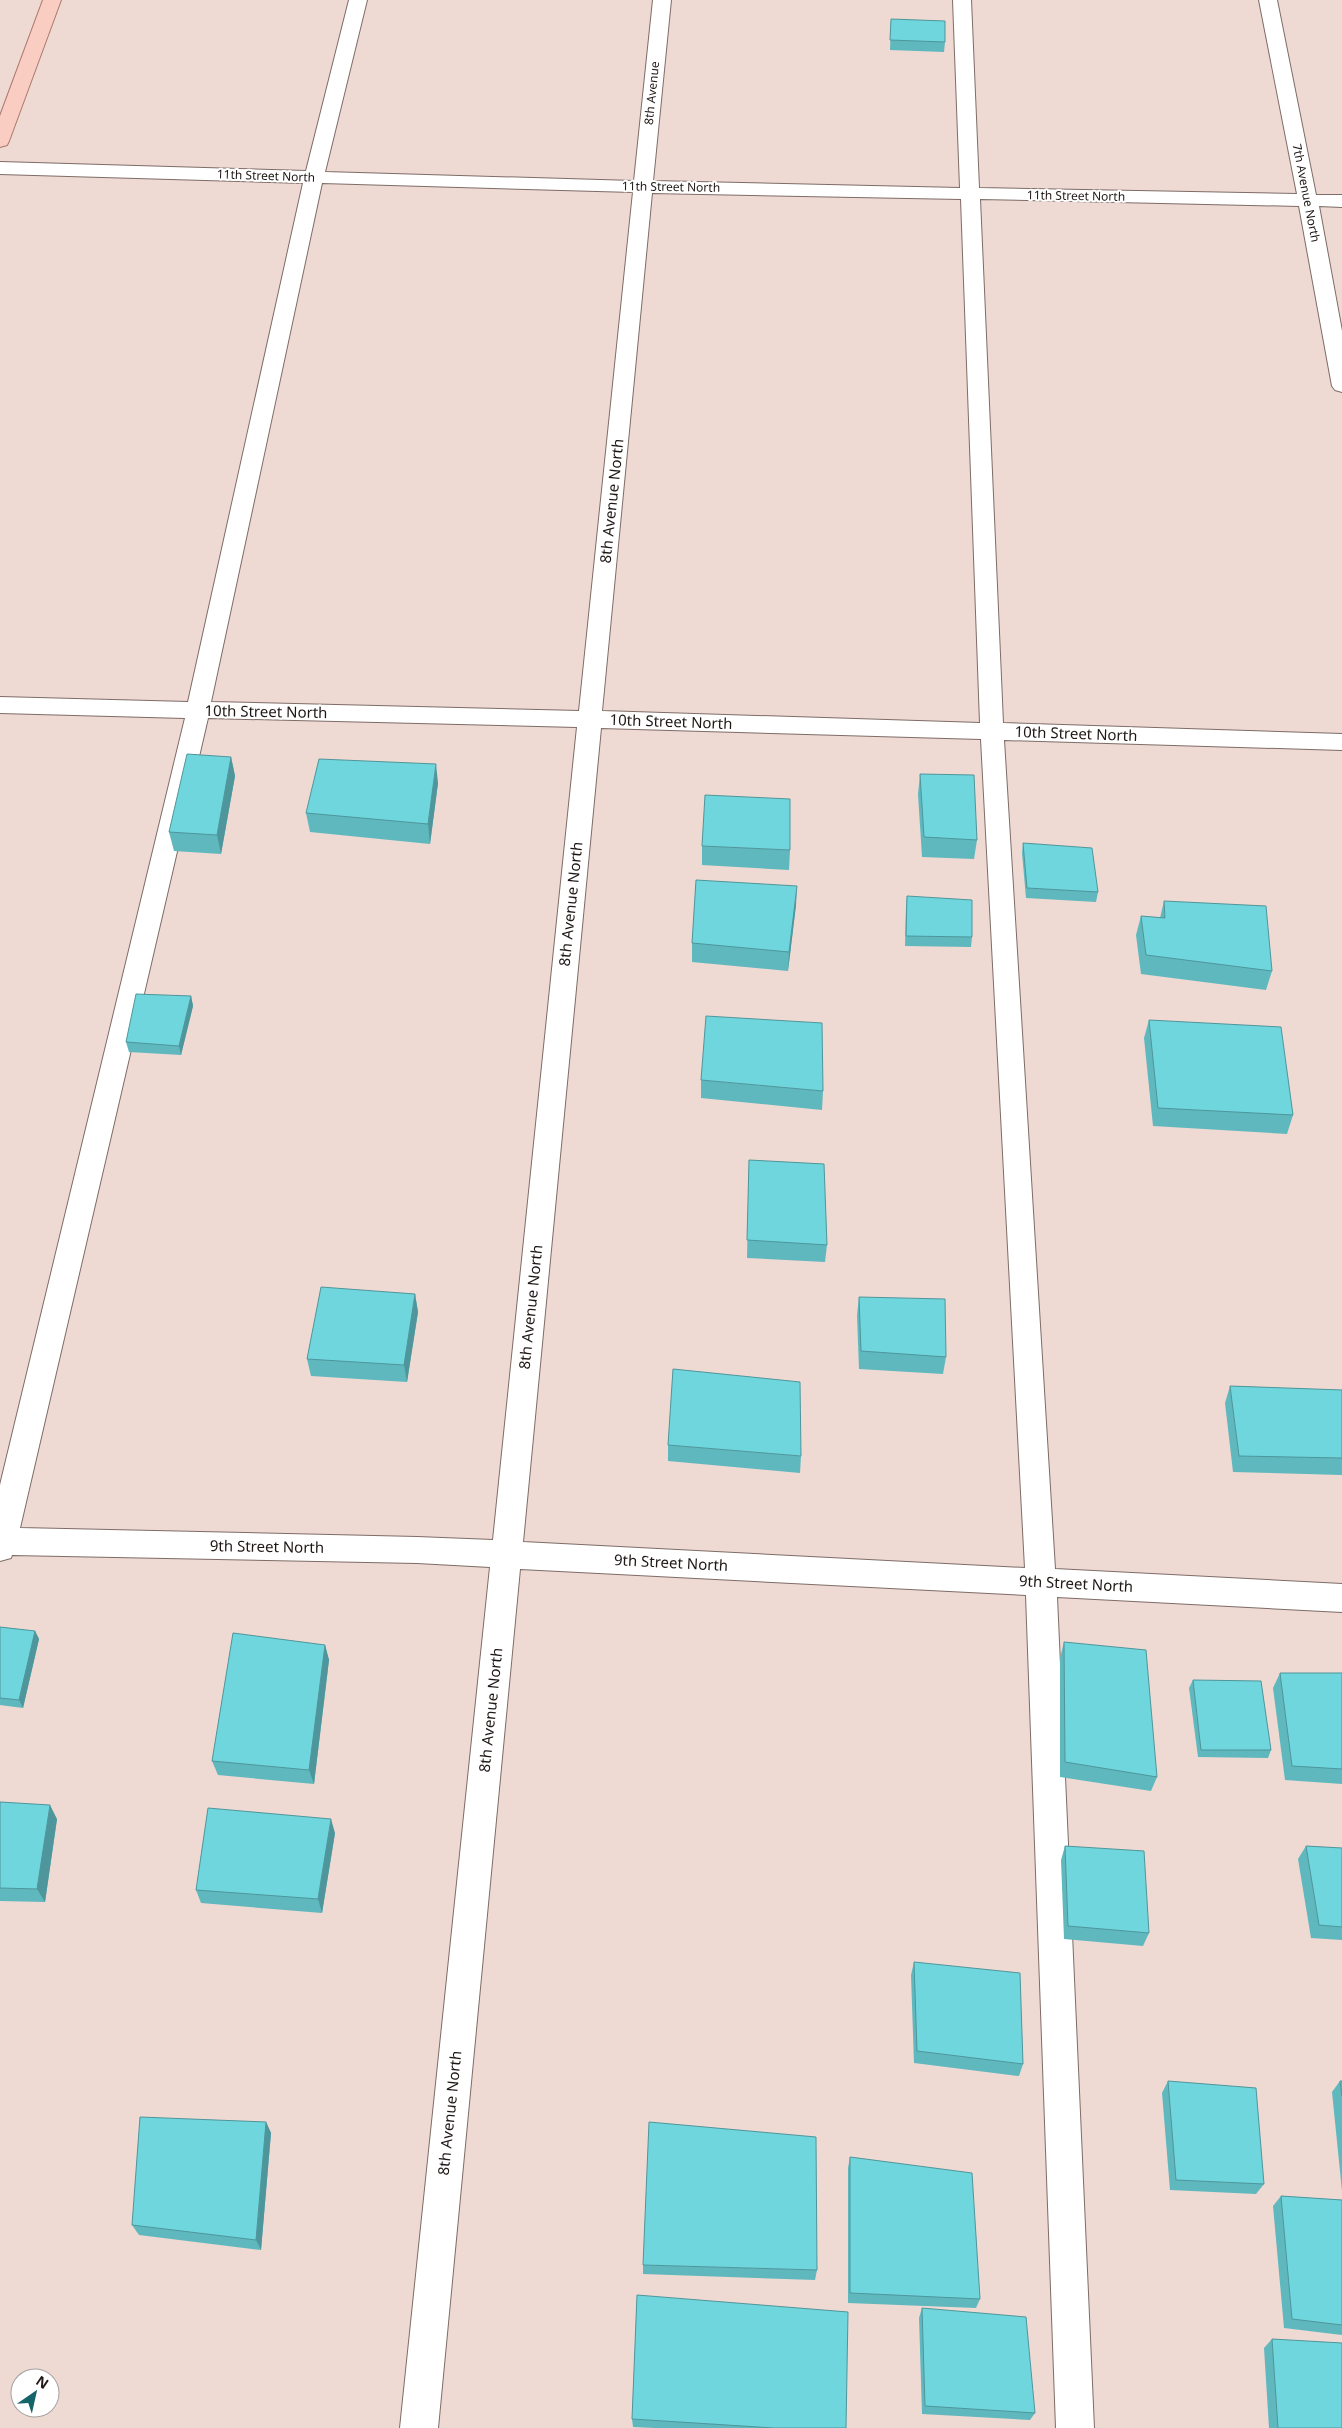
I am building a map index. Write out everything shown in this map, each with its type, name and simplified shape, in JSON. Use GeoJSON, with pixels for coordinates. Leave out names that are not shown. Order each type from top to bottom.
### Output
{"type":"FeatureCollection","features":[{"type":"Feature","properties":{"kind":"main road"},"geometry":{"type":"LineString","coordinates":[[0,141],[52,0]]}},
{"type":"Feature","properties":{"kind":"street"},"geometry":{"type":"LineString","coordinates":[[1,1543],[198,710],[314,177],[358,0]]}},
{"type":"Feature","properties":{"kind":"street","name":"8th Avenue"},"geometry":{"type":"LineString","coordinates":[[644,187],[662,0]]}},
{"type":"Feature","properties":{"kind":"street"},"geometry":{"type":"LineString","coordinates":[[962,0],[992,732],[1041,1582],[1075,2428]]}},
{"type":"Feature","properties":{"kind":"street","name":"7th Avenue North"},"geometry":{"type":"LineString","coordinates":[[1268,0],[1342,386]]}},
{"type":"Feature","properties":{"kind":"street","name":"11th Street North"},"geometry":{"type":"LineString","coordinates":[[0,168],[644,187],[1342,202]]}},
{"type":"Feature","properties":{"kind":"street","name":"8th Avenue North"},"geometry":{"type":"LineString","coordinates":[[419,2428],[644,187]]}},
{"type":"Feature","properties":{"kind":"street","name":"10th Street North"},"geometry":{"type":"LineString","coordinates":[[0,706],[590,719],[1342,742]]}},
{"type":"Feature","properties":{"kind":"street","name":"9th Street North"},"geometry":{"type":"LineString","coordinates":[[1,1543],[417,1550],[1342,1598]]}},
{"type":"Feature","properties":{"kind":"building"},"geometry":{"type":"Polygon","coordinates":[[[891,19],[945,21],[945,42],[890,40],[891,19]]]}},
{"type":"Feature","properties":{"kind":"building"},"geometry":{"type":"Polygon","coordinates":[[[187,754],[231,757],[217,835],[169,832],[187,754]]]}},
{"type":"Feature","properties":{"kind":"building"},"geometry":{"type":"Polygon","coordinates":[[[319,759],[436,764],[428,824],[306,813],[319,759]]]}},
{"type":"Feature","properties":{"kind":"building"},"geometry":{"type":"Polygon","coordinates":[[[920,774],[974,775],[977,840],[924,837],[920,774]]]}},
{"type":"Feature","properties":{"kind":"building"},"geometry":{"type":"Polygon","coordinates":[[[705,795],[790,799],[790,850],[702,846],[705,795]]]}},
{"type":"Feature","properties":{"kind":"building"},"geometry":{"type":"Polygon","coordinates":[[[1023,843],[1092,848],[1098,892],[1027,888],[1023,843]]]}},
{"type":"Feature","properties":{"kind":"building"},"geometry":{"type":"Polygon","coordinates":[[[696,880],[797,886],[789,952],[692,943],[696,880]]]}},
{"type":"Feature","properties":{"kind":"building"},"geometry":{"type":"Polygon","coordinates":[[[907,896],[972,900],[972,937],[906,936],[907,896]]]}},
{"type":"Feature","properties":{"kind":"building"},"geometry":{"type":"Polygon","coordinates":[[[1164,901],[1266,906],[1272,971],[1146,955],[1141,916],[1165,918],[1164,901]]]}},
{"type":"Feature","properties":{"kind":"building"},"geometry":{"type":"Polygon","coordinates":[[[136,994],[191,996],[179,1046],[126,1042],[136,994]]]}},
{"type":"Feature","properties":{"kind":"building"},"geometry":{"type":"Polygon","coordinates":[[[706,1016],[822,1023],[823,1091],[701,1080],[706,1016]]]}},
{"type":"Feature","properties":{"kind":"building"},"geometry":{"type":"Polygon","coordinates":[[[1149,1020],[1281,1027],[1293,1115],[1158,1108],[1149,1020]]]}},
{"type":"Feature","properties":{"kind":"building"},"geometry":{"type":"Polygon","coordinates":[[[749,1160],[824,1164],[827,1245],[747,1240],[749,1160]]]}},
{"type":"Feature","properties":{"kind":"building"},"geometry":{"type":"Polygon","coordinates":[[[321,1287],[415,1294],[404,1365],[307,1359],[321,1287]]]}},
{"type":"Feature","properties":{"kind":"building"},"geometry":{"type":"Polygon","coordinates":[[[859,1297],[945,1299],[946,1357],[861,1351],[859,1297]]]}},
{"type":"Feature","properties":{"kind":"building"},"geometry":{"type":"Polygon","coordinates":[[[673,1369],[800,1382],[801,1456],[668,1445],[673,1369]]]}},
{"type":"Feature","properties":{"kind":"building"},"geometry":{"type":"Polygon","coordinates":[[[1230,1386],[1342,1390],[1342,1458],[1239,1456],[1230,1386]]]}},
{"type":"Feature","properties":{"kind":"building"},"geometry":{"type":"Polygon","coordinates":[[[0,1627],[35,1631],[19,1700],[0,1698],[0,1627]]]}},
{"type":"Feature","properties":{"kind":"building"},"geometry":{"type":"Polygon","coordinates":[[[233,1633],[325,1645],[309,1770],[212,1761],[233,1633]]]}},
{"type":"Feature","properties":{"kind":"building"},"geometry":{"type":"Polygon","coordinates":[[[1064,1642],[1146,1650],[1157,1777],[1065,1762],[1064,1642]]]}},
{"type":"Feature","properties":{"kind":"building"},"geometry":{"type":"Polygon","coordinates":[[[1280,1673],[1342,1673],[1342,1769],[1292,1766],[1280,1673]]]}},
{"type":"Feature","properties":{"kind":"building"},"geometry":{"type":"Polygon","coordinates":[[[1193,1680],[1261,1681],[1271,1750],[1201,1750],[1193,1680]]]}},
{"type":"Feature","properties":{"kind":"building"},"geometry":{"type":"Polygon","coordinates":[[[0,1802],[50,1805],[37,1889],[0,1888],[0,1802]]]}},
{"type":"Feature","properties":{"kind":"building"},"geometry":{"type":"Polygon","coordinates":[[[208,1808],[331,1819],[318,1899],[196,1890],[208,1808]]]}},
{"type":"Feature","properties":{"kind":"building"},"geometry":{"type":"Polygon","coordinates":[[[1065,1846],[1144,1851],[1149,1933],[1068,1926],[1065,1846]]]}},
{"type":"Feature","properties":{"kind":"building"},"geometry":{"type":"Polygon","coordinates":[[[1306,1846],[1342,1848],[1342,1927],[1319,1925],[1306,1846]]]}},
{"type":"Feature","properties":{"kind":"building"},"geometry":{"type":"Polygon","coordinates":[[[914,1962],[1020,1973],[1023,2064],[917,2051],[914,1962]]]}},
{"type":"Feature","properties":{"kind":"building"},"geometry":{"type":"Polygon","coordinates":[[[1168,2081],[1256,2088],[1264,2184],[1176,2180],[1168,2081]]]}},
{"type":"Feature","properties":{"kind":"building"},"geometry":{"type":"Polygon","coordinates":[[[140,2117],[266,2122],[256,2240],[132,2225],[140,2117]]]}},
{"type":"Feature","properties":{"kind":"building"},"geometry":{"type":"Polygon","coordinates":[[[649,2122],[816,2137],[817,2270],[643,2265],[649,2122]]]}},
{"type":"Feature","properties":{"kind":"building"},"geometry":{"type":"Polygon","coordinates":[[[850,2157],[972,2173],[980,2299],[850,2293],[850,2157]]]}},
{"type":"Feature","properties":{"kind":"building"},"geometry":{"type":"Polygon","coordinates":[[[1281,2196],[1342,2200],[1342,2325],[1292,2319],[1281,2196]]]}},
{"type":"Feature","properties":{"kind":"building"},"geometry":{"type":"Polygon","coordinates":[[[637,2295],[848,2312],[846,2428],[774,2428],[632,2419],[637,2295]]]}},
{"type":"Feature","properties":{"kind":"building"},"geometry":{"type":"Polygon","coordinates":[[[922,2308],[1026,2317],[1035,2413],[925,2406],[922,2308]]]}},
{"type":"Feature","properties":{"kind":"building"},"geometry":{"type":"Polygon","coordinates":[[[1272,2339],[1342,2343],[1342,2428],[1278,2428],[1272,2339]]]}}]}
